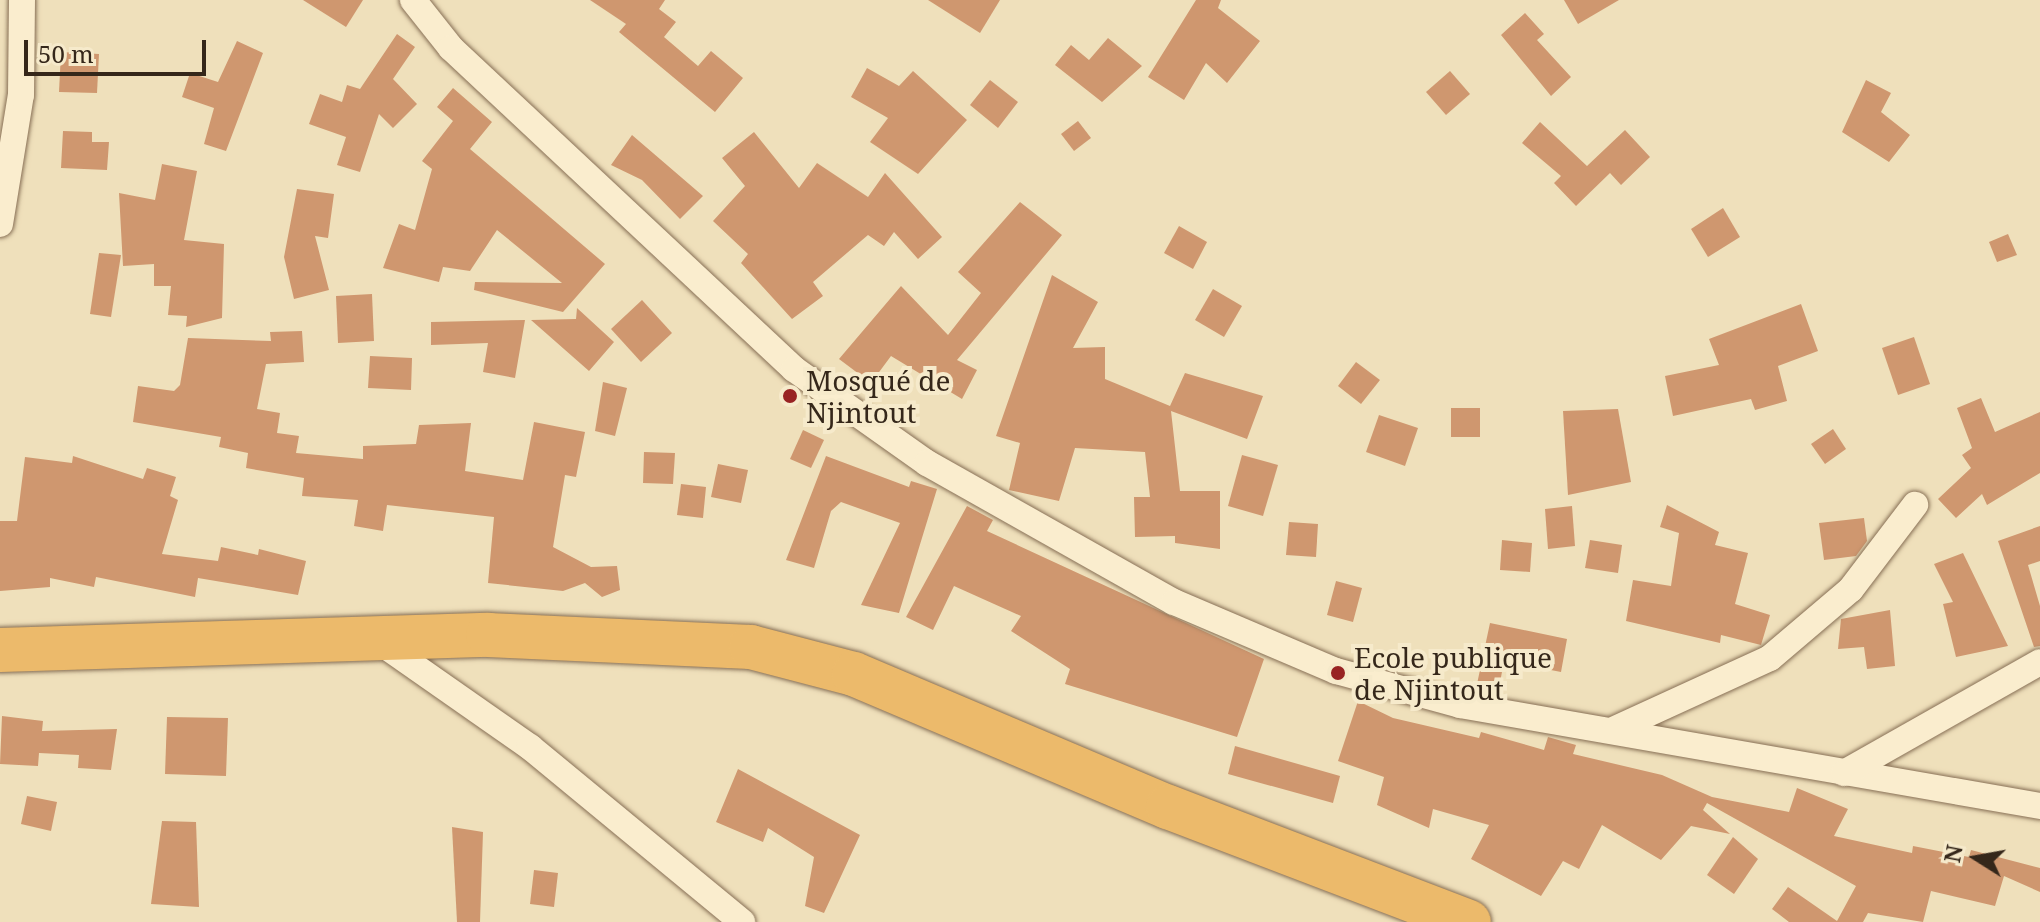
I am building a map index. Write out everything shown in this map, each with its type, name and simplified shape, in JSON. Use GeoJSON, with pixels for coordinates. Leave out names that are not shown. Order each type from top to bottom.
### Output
{"type":"FeatureCollection","features":[{"type":"Feature","properties":{"kind":"highway"},"geometry":{"type":"LineString","coordinates":[[0,650],[620,636],[751,647],[804,659],[1469,922]]}},
{"type":"Feature","properties":{"kind":"street"},"geometry":{"type":"LineString","coordinates":[[0,224],[21,95],[22,0]]}},
{"type":"Feature","properties":{"kind":"street"},"geometry":{"type":"LineString","coordinates":[[413,0],[451,48],[723,307],[794,369],[927,463],[1174,602],[1336,671],[1460,705],[1615,729],[1844,773],[2040,806]]}},
{"type":"Feature","properties":{"kind":"street"},"geometry":{"type":"LineString","coordinates":[[1615,729],[1770,658],[1851,589],[1915,505]]}},
{"type":"Feature","properties":{"kind":"street"},"geometry":{"type":"LineString","coordinates":[[377,640],[530,747],[742,922]]}},
{"type":"Feature","properties":{"kind":"street"},"geometry":{"type":"LineString","coordinates":[[1844,773],[2040,662]]}},
{"type":"Feature","properties":{"kind":"building"},"geometry":{"type":"Polygon","coordinates":[[[303,0],[363,0],[346,27],[303,0]]]}},
{"type":"Feature","properties":{"kind":"building"},"geometry":{"type":"Polygon","coordinates":[[[590,0],[665,0],[659,9],[676,22],[664,37],[698,66],[711,51],[743,78],[715,112],[619,32],[626,24],[590,0]]]}},
{"type":"Feature","properties":{"kind":"building"},"geometry":{"type":"Polygon","coordinates":[[[928,0],[1000,0],[980,33],[928,0]]]}},
{"type":"Feature","properties":{"kind":"building"},"geometry":{"type":"Polygon","coordinates":[[[1196,0],[1221,0],[1218,8],[1260,41],[1227,83],[1206,63],[1184,100],[1148,77],[1196,0]]]}},
{"type":"Feature","properties":{"kind":"building"},"geometry":{"type":"Polygon","coordinates":[[[1564,0],[1619,0],[1578,24],[1564,0]]]}},
{"type":"Feature","properties":{"kind":"building"},"geometry":{"type":"Polygon","coordinates":[[[1525,13],[1544,34],[1537,40],[1571,77],[1551,96],[1501,35],[1525,13]]]}},
{"type":"Feature","properties":{"kind":"building"},"geometry":{"type":"Polygon","coordinates":[[[397,34],[415,47],[393,79],[417,104],[393,128],[379,114],[360,172],[337,165],[346,137],[309,124],[320,94],[342,102],[347,85],[360,89],[397,34]]]}},
{"type":"Feature","properties":{"kind":"building"},"geometry":{"type":"Polygon","coordinates":[[[1108,38],[1142,66],[1102,102],[1055,65],[1071,45],[1089,60],[1108,38]]]}},
{"type":"Feature","properties":{"kind":"building"},"geometry":{"type":"Polygon","coordinates":[[[237,41],[263,53],[226,151],[204,144],[214,108],[182,97],[190,73],[218,82],[237,41]]]}},
{"type":"Feature","properties":{"kind":"building"},"geometry":{"type":"Polygon","coordinates":[[[61,52],[99,54],[97,93],[59,92],[61,52]]]}},
{"type":"Feature","properties":{"kind":"building"},"geometry":{"type":"Polygon","coordinates":[[[867,68],[899,86],[913,71],[967,120],[918,174],[870,142],[888,118],[851,97],[867,68]]]}},
{"type":"Feature","properties":{"kind":"building"},"geometry":{"type":"Polygon","coordinates":[[[1450,71],[1470,94],[1446,115],[1426,92],[1450,71]]]}},
{"type":"Feature","properties":{"kind":"building"},"geometry":{"type":"Polygon","coordinates":[[[990,80],[1018,102],[998,128],[970,105],[990,80]]]}},
{"type":"Feature","properties":{"kind":"building"},"geometry":{"type":"Polygon","coordinates":[[[1866,80],[1891,93],[1881,112],[1910,135],[1889,162],[1842,132],[1866,80]]]}},
{"type":"Feature","properties":{"kind":"building"},"geometry":{"type":"Polygon","coordinates":[[[453,88],[492,122],[470,149],[605,264],[563,312],[474,290],[475,282],[562,283],[497,230],[470,271],[443,267],[439,282],[383,268],[399,224],[415,230],[432,169],[422,161],[453,121],[437,107],[453,88]]]}},
{"type":"Feature","properties":{"kind":"building"},"geometry":{"type":"Polygon","coordinates":[[[1078,121],[1091,138],[1074,151],[1061,134],[1078,121]]]}},
{"type":"Feature","properties":{"kind":"building"},"geometry":{"type":"Polygon","coordinates":[[[1540,122],[1587,166],[1625,130],[1650,157],[1621,185],[1610,173],[1576,206],[1554,183],[1561,176],[1522,143],[1540,122]]]}},
{"type":"Feature","properties":{"kind":"building"},"geometry":{"type":"Polygon","coordinates":[[[63,131],[92,132],[92,142],[109,142],[107,170],[61,168],[63,131]]]}},
{"type":"Feature","properties":{"kind":"building"},"geometry":{"type":"Polygon","coordinates":[[[754,132],[799,188],[817,163],[868,197],[885,173],[942,237],[918,259],[894,232],[884,246],[868,235],[813,282],[823,296],[792,319],[741,263],[748,254],[713,221],[745,186],[722,158],[754,132]]]}},
{"type":"Feature","properties":{"kind":"building"},"geometry":{"type":"Polygon","coordinates":[[[632,135],[703,196],[680,219],[642,180],[611,165],[632,135]]]}},
{"type":"Feature","properties":{"kind":"building"},"geometry":{"type":"Polygon","coordinates":[[[162,164],[197,171],[184,240],[224,244],[222,318],[186,327],[187,316],[168,315],[171,286],[154,286],[154,264],[123,266],[119,193],[155,200],[162,164]]]}},
{"type":"Feature","properties":{"kind":"building"},"geometry":{"type":"Polygon","coordinates":[[[297,189],[334,194],[328,238],[315,236],[329,290],[294,299],[284,257],[297,189]]]}},
{"type":"Feature","properties":{"kind":"building"},"geometry":{"type":"Polygon","coordinates":[[[1020,202],[1062,235],[957,360],[977,370],[962,399],[891,356],[871,383],[839,359],[901,286],[948,335],[981,293],[958,272],[1020,202]]]}},
{"type":"Feature","properties":{"kind":"building"},"geometry":{"type":"Polygon","coordinates":[[[1723,208],[1740,237],[1708,257],[1691,229],[1723,208]]]}},
{"type":"Feature","properties":{"kind":"building"},"geometry":{"type":"Polygon","coordinates":[[[1179,226],[1207,242],[1193,269],[1164,253],[1179,226]]]}},
{"type":"Feature","properties":{"kind":"building"},"geometry":{"type":"Polygon","coordinates":[[[2008,234],[2017,255],[1997,262],[1989,242],[2008,234]]]}},
{"type":"Feature","properties":{"kind":"building"},"geometry":{"type":"Polygon","coordinates":[[[99,253],[121,255],[111,317],[90,314],[99,253]]]}},
{"type":"Feature","properties":{"kind":"building"},"geometry":{"type":"Polygon","coordinates":[[[1052,275],[1098,302],[1073,348],[1105,347],[1105,379],[1170,406],[1185,373],[1263,396],[1247,439],[1171,411],[1180,491],[1220,491],[1220,549],[1175,543],[1175,536],[1135,537],[1134,497],[1150,497],[1145,452],[1075,448],[1059,501],[1009,490],[1020,443],[996,436],[1052,275]]]}},
{"type":"Feature","properties":{"kind":"building"},"geometry":{"type":"Polygon","coordinates":[[[1213,289],[1242,306],[1224,337],[1195,320],[1213,289]]]}},
{"type":"Feature","properties":{"kind":"building"},"geometry":{"type":"Polygon","coordinates":[[[372,294],[374,341],[338,343],[336,296],[372,294]]]}},
{"type":"Feature","properties":{"kind":"building"},"geometry":{"type":"Polygon","coordinates":[[[642,300],[672,333],[641,362],[611,329],[642,300]]]}},
{"type":"Feature","properties":{"kind":"building"},"geometry":{"type":"Polygon","coordinates":[[[1801,304],[1818,351],[1778,366],[1787,401],[1755,410],[1751,399],[1673,416],[1665,376],[1719,365],[1709,339],[1801,304]]]}},
{"type":"Feature","properties":{"kind":"building"},"geometry":{"type":"Polygon","coordinates":[[[577,308],[614,342],[589,371],[531,320],[576,319],[577,308]]]}},
{"type":"Feature","properties":{"kind":"building"},"geometry":{"type":"Polygon","coordinates":[[[525,320],[515,378],[483,372],[488,343],[431,345],[431,322],[525,320]]]}},
{"type":"Feature","properties":{"kind":"building"},"geometry":{"type":"Polygon","coordinates":[[[302,331],[304,362],[266,364],[257,409],[280,413],[277,433],[299,436],[296,453],[363,459],[363,446],[416,444],[419,425],[471,423],[465,471],[523,480],[534,422],[585,432],[576,477],[565,475],[553,547],[591,567],[617,566],[620,590],[602,597],[585,583],[563,591],[488,583],[494,517],[387,505],[383,531],[354,526],[358,500],[302,496],[304,478],[246,468],[248,453],[219,447],[221,437],[133,422],[138,386],[174,391],[180,385],[188,338],[271,341],[270,332],[302,331]]]}},
{"type":"Feature","properties":{"kind":"building"},"geometry":{"type":"Polygon","coordinates":[[[1914,337],[1930,384],[1898,395],[1882,348],[1914,337]]]}},
{"type":"Feature","properties":{"kind":"building"},"geometry":{"type":"Polygon","coordinates":[[[370,356],[412,358],[411,390],[368,388],[370,356]]]}},
{"type":"Feature","properties":{"kind":"building"},"geometry":{"type":"Polygon","coordinates":[[[1356,362],[1380,380],[1361,404],[1338,386],[1356,362]]]}},
{"type":"Feature","properties":{"kind":"building"},"geometry":{"type":"Polygon","coordinates":[[[603,382],[627,388],[615,436],[595,431],[603,382]]]}},
{"type":"Feature","properties":{"kind":"building"},"geometry":{"type":"Polygon","coordinates":[[[1981,398],[1995,432],[2040,412],[2040,473],[1987,505],[1982,494],[1956,518],[1938,499],[1971,468],[1962,455],[1972,448],[1957,408],[1981,398]]]}},
{"type":"Feature","properties":{"kind":"building"},"geometry":{"type":"Polygon","coordinates":[[[1451,408],[1480,408],[1480,437],[1451,437],[1451,408]]]}},
{"type":"Feature","properties":{"kind":"building"},"geometry":{"type":"Polygon","coordinates":[[[1618,409],[1631,482],[1568,495],[1563,411],[1618,409]]]}},
{"type":"Feature","properties":{"kind":"building"},"geometry":{"type":"Polygon","coordinates":[[[1379,415],[1418,428],[1405,466],[1366,452],[1379,415]]]}},
{"type":"Feature","properties":{"kind":"building"},"geometry":{"type":"Polygon","coordinates":[[[1833,429],[1846,449],[1825,464],[1811,444],[1833,429]]]}},
{"type":"Feature","properties":{"kind":"building"},"geometry":{"type":"Polygon","coordinates":[[[803,430],[824,440],[811,468],[790,459],[803,430]]]}},
{"type":"Feature","properties":{"kind":"building"},"geometry":{"type":"Polygon","coordinates":[[[644,452],[675,453],[673,484],[643,483],[644,452]]]}},
{"type":"Feature","properties":{"kind":"building"},"geometry":{"type":"Polygon","coordinates":[[[1242,455],[1278,465],[1263,516],[1228,506],[1242,455]]]}},
{"type":"Feature","properties":{"kind":"building"},"geometry":{"type":"Polygon","coordinates":[[[73,456],[143,479],[147,468],[176,477],[170,496],[178,500],[162,554],[218,561],[221,547],[258,555],[259,549],[306,561],[298,595],[198,578],[195,597],[96,577],[94,587],[50,578],[50,587],[0,591],[0,521],[17,521],[25,457],[72,463],[73,456]]]}},
{"type":"Feature","properties":{"kind":"building"},"geometry":{"type":"Polygon","coordinates":[[[826,456],[909,487],[911,481],[937,489],[899,613],[861,605],[900,523],[841,502],[831,511],[814,568],[786,560],[826,456]]]}},
{"type":"Feature","properties":{"kind":"building"},"geometry":{"type":"Polygon","coordinates":[[[718,464],[748,470],[741,503],[711,497],[718,464]]]}},
{"type":"Feature","properties":{"kind":"building"},"geometry":{"type":"Polygon","coordinates":[[[681,484],[706,487],[703,518],[677,515],[681,484]]]}},
{"type":"Feature","properties":{"kind":"building"},"geometry":{"type":"Polygon","coordinates":[[[1667,505],[1719,532],[1715,545],[1748,553],[1735,604],[1770,615],[1761,645],[1721,635],[1720,643],[1626,621],[1633,580],[1671,586],[1679,533],[1660,527],[1667,505]]]}},
{"type":"Feature","properties":{"kind":"building"},"geometry":{"type":"Polygon","coordinates":[[[967,506],[993,520],[987,531],[1264,659],[1237,737],[1065,684],[1070,669],[1011,631],[1021,616],[954,586],[933,630],[906,617],[967,506]]]}},
{"type":"Feature","properties":{"kind":"building"},"geometry":{"type":"Polygon","coordinates":[[[1572,506],[1575,546],[1548,549],[1545,509],[1572,506]]]}},
{"type":"Feature","properties":{"kind":"building"},"geometry":{"type":"Polygon","coordinates":[[[1864,518],[1867,541],[1856,556],[1824,560],[1819,523],[1864,518]]]}},
{"type":"Feature","properties":{"kind":"building"},"geometry":{"type":"Polygon","coordinates":[[[1289,522],[1318,524],[1316,557],[1286,555],[1289,522]]]}},
{"type":"Feature","properties":{"kind":"building"},"geometry":{"type":"Polygon","coordinates":[[[2040,526],[2040,561],[2028,565],[2040,606],[2040,646],[2034,647],[1998,541],[2040,526]]]}},
{"type":"Feature","properties":{"kind":"building"},"geometry":{"type":"Polygon","coordinates":[[[1502,540],[1532,543],[1530,572],[1500,570],[1502,540]]]}},
{"type":"Feature","properties":{"kind":"building"},"geometry":{"type":"Polygon","coordinates":[[[1590,540],[1622,545],[1618,573],[1585,568],[1590,540]]]}},
{"type":"Feature","properties":{"kind":"building"},"geometry":{"type":"Polygon","coordinates":[[[1963,553],[2008,646],[1956,657],[1943,604],[1953,602],[1934,564],[1963,553]]]}},
{"type":"Feature","properties":{"kind":"building"},"geometry":{"type":"Polygon","coordinates":[[[1336,581],[1362,588],[1353,622],[1327,615],[1336,581]]]}},
{"type":"Feature","properties":{"kind":"building"},"geometry":{"type":"Polygon","coordinates":[[[1890,610],[1895,666],[1867,669],[1864,647],[1838,649],[1841,619],[1890,610]]]}},
{"type":"Feature","properties":{"kind":"building"},"geometry":{"type":"Polygon","coordinates":[[[1490,623],[1567,639],[1561,672],[1504,661],[1499,688],[1477,684],[1490,623]]]}},
{"type":"Feature","properties":{"kind":"building"},"geometry":{"type":"Polygon","coordinates":[[[1358,701],[1393,718],[1479,738],[1481,732],[1544,750],[1548,737],[1576,745],[1573,754],[1662,775],[1712,797],[1789,812],[1797,788],[1848,809],[1834,836],[1912,853],[1913,846],[1969,857],[1971,850],[2040,868],[2040,892],[2004,876],[1995,906],[1931,891],[1923,922],[1868,913],[1863,922],[1789,922],[1772,909],[1788,887],[1837,921],[1856,886],[1707,803],[1703,810],[1730,834],[1691,826],[1661,860],[1602,825],[1579,869],[1563,861],[1541,896],[1471,859],[1489,825],[1433,809],[1429,828],[1377,805],[1384,777],[1338,761],[1358,701]]]}},
{"type":"Feature","properties":{"kind":"building"},"geometry":{"type":"Polygon","coordinates":[[[2,716],[43,721],[42,731],[117,729],[111,770],[78,768],[79,755],[39,753],[38,766],[0,764],[2,716]]]}},
{"type":"Feature","properties":{"kind":"building"},"geometry":{"type":"Polygon","coordinates":[[[167,717],[228,718],[226,776],[165,774],[167,717]]]}},
{"type":"Feature","properties":{"kind":"building"},"geometry":{"type":"Polygon","coordinates":[[[1235,746],[1340,776],[1333,803],[1228,774],[1235,746]]]}},
{"type":"Feature","properties":{"kind":"building"},"geometry":{"type":"Polygon","coordinates":[[[738,769],[860,835],[824,913],[805,906],[814,857],[768,828],[763,842],[716,822],[738,769]]]}},
{"type":"Feature","properties":{"kind":"building"},"geometry":{"type":"Polygon","coordinates":[[[27,796],[57,802],[51,831],[21,824],[27,796]]]}},
{"type":"Feature","properties":{"kind":"building"},"geometry":{"type":"Polygon","coordinates":[[[162,821],[196,822],[199,907],[151,904],[162,821]]]}},
{"type":"Feature","properties":{"kind":"building"},"geometry":{"type":"Polygon","coordinates":[[[452,827],[483,832],[480,922],[457,922],[452,827]]]}},
{"type":"Feature","properties":{"kind":"building"},"geometry":{"type":"Polygon","coordinates":[[[1733,837],[1758,859],[1734,894],[1707,875],[1733,837]]]}},
{"type":"Feature","properties":{"kind":"building"},"geometry":{"type":"Polygon","coordinates":[[[534,870],[558,873],[554,907],[530,904],[534,870]]]}},
{"type":"Feature","properties":{"kind":"place","name":"Mosqué de Njintout"},"geometry":{"type":"Point","coordinates":[790,396]}},
{"type":"Feature","properties":{"kind":"place","name":"Ecole publique de Njintout"},"geometry":{"type":"Point","coordinates":[1338,673]}}]}
